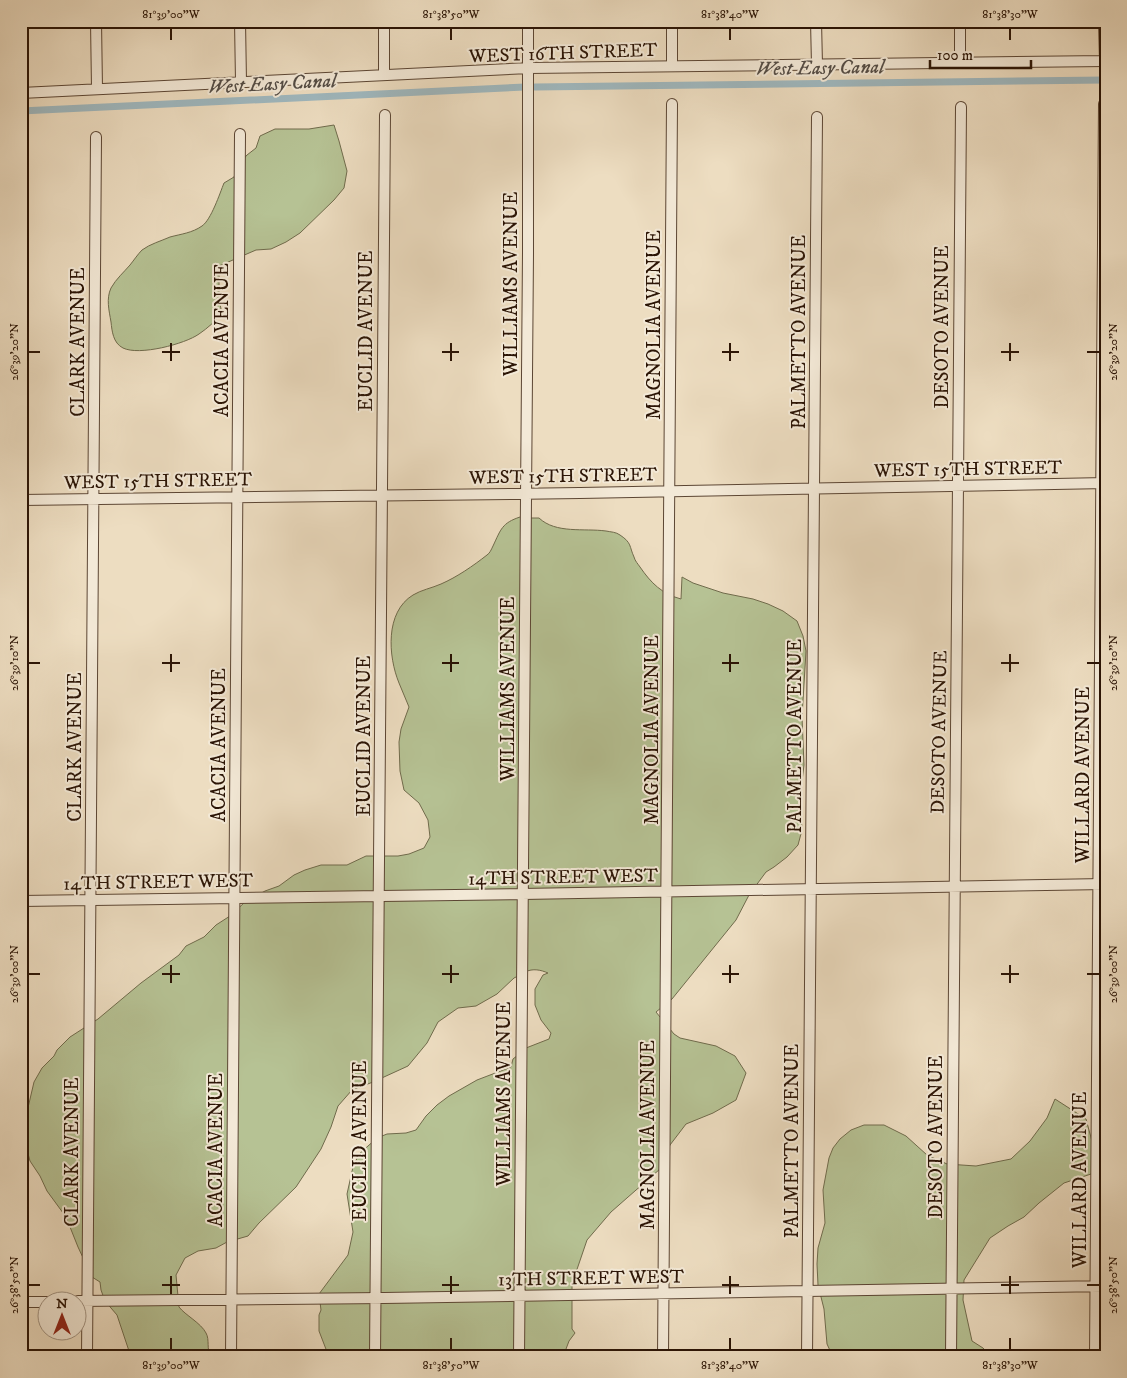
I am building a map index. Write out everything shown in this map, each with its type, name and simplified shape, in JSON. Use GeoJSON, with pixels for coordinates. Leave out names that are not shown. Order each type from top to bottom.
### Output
{"type":"FeatureCollection","features":[{"type":"Feature","properties":{"kind":"street"},"geometry":{"type":"LineString","coordinates":[[96,21],[97,89]]}},
{"type":"Feature","properties":{"kind":"street"},"geometry":{"type":"LineString","coordinates":[[240,21],[240,82]]}},
{"type":"Feature","properties":{"kind":"street"},"geometry":{"type":"LineString","coordinates":[[384,21],[384,75]]}},
{"type":"Feature","properties":{"kind":"street","name":"WILLIAMS AVENUE"},"geometry":{"type":"LineString","coordinates":[[519,1357],[528,21]]}},
{"type":"Feature","properties":{"kind":"street"},"geometry":{"type":"LineString","coordinates":[[672,21],[672,66]]}},
{"type":"Feature","properties":{"kind":"street"},"geometry":{"type":"LineString","coordinates":[[816,21],[817,65]]}},
{"type":"Feature","properties":{"kind":"street"},"geometry":{"type":"LineString","coordinates":[[960,21],[960,63]]}},
{"type":"Feature","properties":{"kind":"street"},"geometry":{"type":"LineString","coordinates":[[1104,21],[1105,61]]}},
{"type":"Feature","properties":{"kind":"street","name":"WEST 16TH STREET"},"geometry":{"type":"LineString","coordinates":[[21,93],[529,68],[1105,61]]}},
{"type":"Feature","properties":{"kind":"street","name":"MAGNOLIA AVENUE"},"geometry":{"type":"LineString","coordinates":[[663,1357],[672,104]]}},
{"type":"Feature","properties":{"kind":"street","name":"WILLARD AVENUE"},"geometry":{"type":"LineString","coordinates":[[1095,1357],[1101,1286],[1104,104]]}},
{"type":"Feature","properties":{"kind":"street","name":"DESOTO AVENUE"},"geometry":{"type":"LineString","coordinates":[[951,1357],[960,108]]}},
{"type":"Feature","properties":{"kind":"street","name":"EUCLID AVENUE"},"geometry":{"type":"LineString","coordinates":[[375,1357],[385,115]]}},
{"type":"Feature","properties":{"kind":"street","name":"PALMETTO AVENUE"},"geometry":{"type":"LineString","coordinates":[[807,1357],[817,116]]}},
{"type":"Feature","properties":{"kind":"street","name":"ACACIA AVENUE"},"geometry":{"type":"LineString","coordinates":[[231,1357],[240,134]]}},
{"type":"Feature","properties":{"kind":"street","name":"CLARK AVENUE"},"geometry":{"type":"LineString","coordinates":[[82,1290],[90,900],[96,137]]}},
{"type":"Feature","properties":{"kind":"street","name":"WEST 15TH STREET"},"geometry":{"type":"LineString","coordinates":[[21,500],[1104,483]]}},
{"type":"Feature","properties":{"kind":"street","name":"14TH STREET WEST"},"geometry":{"type":"LineString","coordinates":[[21,901],[1102,885]]}},
{"type":"Feature","properties":{"kind":"street","name":"13TH STREET WEST"},"geometry":{"type":"LineString","coordinates":[[88,1301],[664,1294],[1101,1286]]}},
{"type":"Feature","properties":{"kind":"street"},"geometry":{"type":"LineString","coordinates":[[21,1302],[38,1302]]}},
{"type":"Feature","properties":{"kind":"street","name":"CLARK AVENUE"},"geometry":{"type":"LineString","coordinates":[[85,1340],[87,1357]]}},
{"type":"Feature","properties":{"kind":"green space"},"geometry":{"type":"Polygon","coordinates":[[[334,125],[347,171],[344,188],[334,200],[300,233],[286,242],[271,249],[256,250],[219,266],[219,299],[222,314],[199,334],[183,342],[150,350],[130,350],[120,346],[115,340],[112,329],[108,305],[109,292],[142,250],[152,244],[202,226],[209,218],[224,183],[234,177],[239,164],[256,148],[260,136],[275,129],[309,129],[334,125]]]}},
{"type":"Feature","properties":{"kind":"green space"},"geometry":{"type":"Polygon","coordinates":[[[522,517],[518,976],[497,994],[476,1006],[458,1008],[438,1022],[427,1043],[408,1066],[352,1090],[338,1106],[321,1149],[296,1187],[248,1236],[227,1242],[216,1248],[198,1251],[185,1258],[176,1275],[179,1307],[201,1326],[206,1333],[211,1357],[131,1357],[117,1315],[105,1301],[100,1282],[92,1277],[66,1217],[47,1191],[30,1161],[26,1146],[27,1112],[34,1082],[42,1068],[70,1037],[98,1019],[141,983],[179,955],[186,946],[204,937],[245,902],[279,886],[294,875],[321,865],[347,865],[366,856],[398,856],[424,848],[430,837],[428,820],[419,803],[404,790],[400,771],[399,742],[401,729],[409,707],[395,672],[391,648],[393,623],[397,612],[413,595],[459,575],[476,563],[490,552],[503,527],[522,517]]]}},
{"type":"Feature","properties":{"kind":"green space"},"geometry":{"type":"Polygon","coordinates":[[[529,518],[539,518],[546,523],[562,528],[606,531],[618,534],[628,543],[636,561],[648,578],[663,591],[674,597],[681,599],[682,577],[693,583],[723,593],[753,599],[783,611],[797,621],[806,651],[802,717],[804,765],[800,797],[802,830],[798,845],[787,857],[766,872],[749,895],[736,920],[672,999],[656,1012],[674,1034],[680,1038],[716,1046],[735,1056],[746,1073],[736,1100],[713,1113],[686,1124],[670,1145],[660,1169],[611,1212],[587,1240],[572,1284],[572,1329],[575,1333],[569,1341],[563,1357],[522,1357],[526,1048],[549,1039],[551,1033],[541,1020],[535,1005],[535,989],[543,975],[548,973],[537,970],[525,972],[529,518]]]}},
{"type":"Feature","properties":{"kind":"green space"},"geometry":{"type":"Polygon","coordinates":[[[518,1055],[515,1357],[329,1357],[319,1331],[319,1315],[321,1310],[319,1294],[348,1255],[353,1232],[347,1194],[353,1167],[359,1154],[377,1138],[387,1134],[406,1133],[416,1130],[426,1116],[449,1096],[477,1080],[511,1067],[513,1059],[518,1055]]]}},
{"type":"Feature","properties":{"kind":"green space"},"geometry":{"type":"Polygon","coordinates":[[[1055,1099],[1086,1119],[1100,1171],[1064,1183],[1024,1217],[990,1238],[964,1280],[963,1300],[972,1341],[992,1357],[833,1357],[827,1344],[824,1309],[818,1285],[817,1264],[818,1248],[825,1223],[823,1190],[829,1158],[833,1148],[840,1139],[851,1130],[864,1125],[884,1125],[906,1136],[927,1155],[947,1164],[976,1166],[1011,1159],[1030,1141],[1047,1118],[1055,1099]]]}},
{"type":"Feature","properties":{"kind":"waterway","name":"West Easy Canal"},"geometry":{"type":"LineString","coordinates":[[535,87],[1106,80]]}},
{"type":"Feature","properties":{"kind":"waterway","name":"West Easy Canal"},"geometry":{"type":"LineString","coordinates":[[21,111],[525,87]]}}]}
